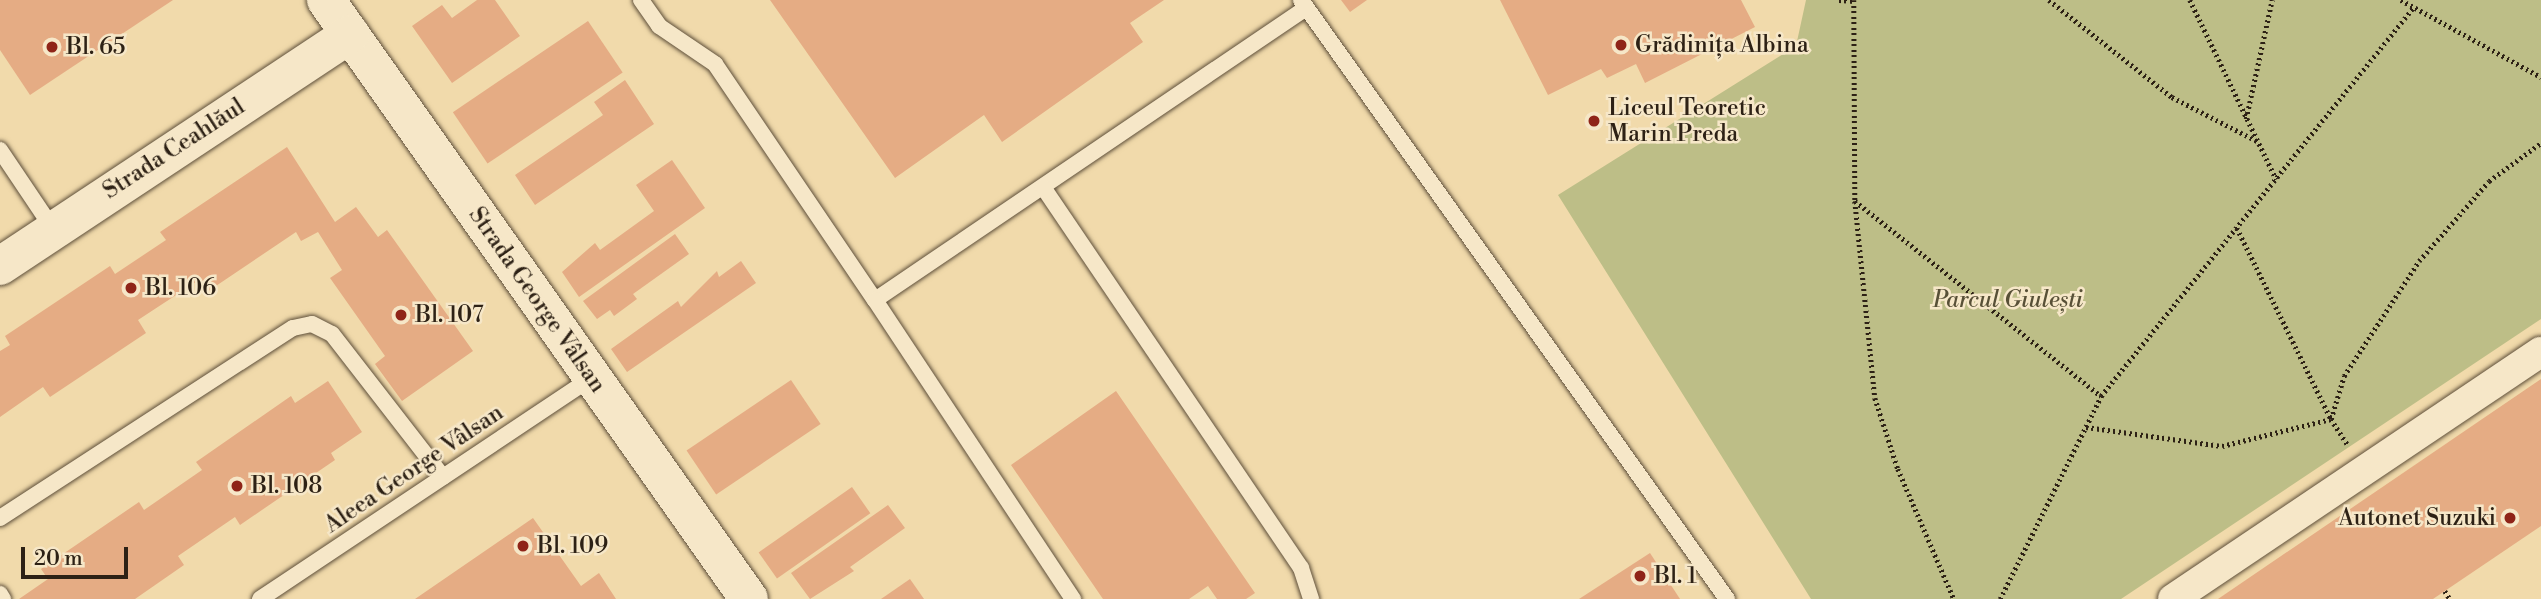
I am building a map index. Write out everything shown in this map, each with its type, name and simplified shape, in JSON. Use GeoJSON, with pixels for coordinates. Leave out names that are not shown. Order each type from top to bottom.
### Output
{"type":"FeatureCollection","features":[{"type":"Feature","properties":{"kind":"street","name":"Strada George Vâlsan"},"geometry":{"type":"LineString","coordinates":[[326,0],[749,599]]}},
{"type":"Feature","properties":{"kind":"street","name":"Strada Ceahlăul"},"geometry":{"type":"LineString","coordinates":[[0,266],[350,34]]}},
{"type":"Feature","properties":{"kind":"street"},"geometry":{"type":"LineString","coordinates":[[2173,599],[2541,352]]}},
{"type":"Feature","properties":{"kind":"lane"},"geometry":{"type":"LineString","coordinates":[[641,0],[659,26],[715,64],[1073,599]]}},
{"type":"Feature","properties":{"kind":"lane"},"geometry":{"type":"LineString","coordinates":[[875,300],[1303,4],[1727,599]]}},
{"type":"Feature","properties":{"kind":"lane"},"geometry":{"type":"LineString","coordinates":[[0,150],[53,229]]}},
{"type":"Feature","properties":{"kind":"lane"},"geometry":{"type":"LineString","coordinates":[[1042,187],[1301,568],[1311,599]]}},
{"type":"Feature","properties":{"kind":"lane"},"geometry":{"type":"LineString","coordinates":[[0,518],[293,328],[312,324],[332,334],[443,477]]}},
{"type":"Feature","properties":{"kind":"lane","name":"Aleea George Vâlsan"},"geometry":{"type":"LineString","coordinates":[[260,599],[592,378]]}},
{"type":"Feature","properties":{"kind":"lane"},"geometry":{"type":"LineString","coordinates":[[0,594],[3,599]]}},
{"type":"Feature","properties":{"kind":"path"},"geometry":{"type":"LineString","coordinates":[[1839,0],[1855,1],[1855,201],[1875,398],[1898,468],[1954,599]]}},
{"type":"Feature","properties":{"kind":"path"},"geometry":{"type":"LineString","coordinates":[[2049,0],[2172,97],[2257,141]]}},
{"type":"Feature","properties":{"kind":"path"},"geometry":{"type":"LineString","coordinates":[[2190,0],[2245,121],[2276,179]]}},
{"type":"Feature","properties":{"kind":"path"},"geometry":{"type":"LineString","coordinates":[[2245,121],[2272,0]]}},
{"type":"Feature","properties":{"kind":"path"},"geometry":{"type":"LineString","coordinates":[[2401,0],[2541,77]]}},
{"type":"Feature","properties":{"kind":"path"},"geometry":{"type":"LineString","coordinates":[[2000,599],[2101,396],[2414,7]]}},
{"type":"Feature","properties":{"kind":"path"},"geometry":{"type":"LineString","coordinates":[[2330,419],[2344,376],[2418,261],[2481,189],[2541,143]]}},
{"type":"Feature","properties":{"kind":"path"},"geometry":{"type":"LineString","coordinates":[[1855,201],[2101,396]]}},
{"type":"Feature","properties":{"kind":"path"},"geometry":{"type":"LineString","coordinates":[[2237,228],[2330,419]]}},
{"type":"Feature","properties":{"kind":"path"},"geometry":{"type":"LineString","coordinates":[[2086,427],[2222,446],[2330,419]]}},
{"type":"Feature","properties":{"kind":"path"},"geometry":{"type":"LineString","coordinates":[[2445,591],[2450,599]]}},
{"type":"Feature","properties":{"kind":"green space","name":"Parcul Giulești"},"geometry":{"type":"Polygon","coordinates":[[[1806,0],[2541,0],[2541,319],[2121,599],[1811,599],[1558,195],[1796,46],[1806,0]]]}},
{"type":"Feature","properties":{"kind":"building","name":"Bl. 65"},"geometry":{"type":"Polygon","coordinates":[[[0,0],[173,0],[30,95],[0,50],[0,0]]]}},
{"type":"Feature","properties":{"kind":"building"},"geometry":{"type":"Polygon","coordinates":[[[477,0],[495,0],[520,36],[452,83],[412,26],[442,5],[452,18],[477,0]]]}},
{"type":"Feature","properties":{"kind":"building"},"geometry":{"type":"Polygon","coordinates":[[[770,0],[1164,0],[1130,23],[1143,42],[1002,142],[984,115],[895,178],[770,0]]]}},
{"type":"Feature","properties":{"kind":"building"},"geometry":{"type":"Polygon","coordinates":[[[1341,0],[1367,0],[1350,12],[1341,0]]]}},
{"type":"Feature","properties":{"kind":"building","name":"Grădinița Albina"},"geometry":{"type":"Polygon","coordinates":[[[1500,0],[1741,0],[1755,27],[1645,83],[1636,64],[1607,78],[1601,69],[1548,95],[1500,0]]]}},
{"type":"Feature","properties":{"kind":"building"},"geometry":{"type":"Polygon","coordinates":[[[588,21],[623,72],[488,164],[453,112],[588,21]]]}},
{"type":"Feature","properties":{"kind":"building"},"geometry":{"type":"Polygon","coordinates":[[[625,80],[654,124],[535,205],[515,175],[603,115],[594,102],[625,80]]]}},
{"type":"Feature","properties":{"kind":"building","name":"Bl. 106"},"geometry":{"type":"Polygon","coordinates":[[[287,147],[335,222],[356,207],[378,237],[387,230],[473,351],[402,401],[375,364],[385,356],[330,278],[342,270],[318,232],[301,241],[296,232],[204,294],[196,282],[138,320],[146,333],[50,397],[43,387],[0,417],[0,351],[10,345],[5,336],[110,266],[115,274],[166,240],[160,232],[287,147]]]}},
{"type":"Feature","properties":{"kind":"building"},"geometry":{"type":"Polygon","coordinates":[[[672,160],[705,208],[579,297],[562,272],[595,243],[600,250],[654,211],[636,185],[672,160]]]}},
{"type":"Feature","properties":{"kind":"building"},"geometry":{"type":"Polygon","coordinates":[[[675,234],[689,254],[633,294],[637,299],[614,316],[610,310],[597,319],[583,301],[675,234]]]}},
{"type":"Feature","properties":{"kind":"building"},"geometry":{"type":"Polygon","coordinates":[[[741,261],[756,283],[627,372],[611,349],[678,301],[681,307],[717,271],[719,277],[741,261]]]}},
{"type":"Feature","properties":{"kind":"building"},"geometry":{"type":"Polygon","coordinates":[[[2541,379],[2541,526],[2433,599],[2218,599],[2541,379]]]}},
{"type":"Feature","properties":{"kind":"building"},"geometry":{"type":"Polygon","coordinates":[[[791,380],[821,424],[716,494],[687,450],[791,380]]]}},
{"type":"Feature","properties":{"kind":"building","name":"Bl. 108"},"geometry":{"type":"Polygon","coordinates":[[[328,381],[362,432],[331,453],[335,460],[240,525],[235,517],[178,556],[184,565],[135,599],[19,599],[48,579],[41,569],[139,502],[144,510],[202,470],[196,462],[291,396],[295,403],[328,381]]]}},
{"type":"Feature","properties":{"kind":"building"},"geometry":{"type":"Polygon","coordinates":[[[1116,391],[1255,593],[1246,599],[1217,599],[1208,586],[1189,599],[1103,599],[1011,465],[1116,391]]]}},
{"type":"Feature","properties":{"kind":"building"},"geometry":{"type":"Polygon","coordinates":[[[852,487],[870,513],[777,579],[759,552],[852,487]]]}},
{"type":"Feature","properties":{"kind":"building"},"geometry":{"type":"Polygon","coordinates":[[[888,505],[905,528],[850,567],[854,571],[810,599],[791,573],[888,505]]]}},
{"type":"Feature","properties":{"kind":"building","name":"Bl. 109"},"geometry":{"type":"Polygon","coordinates":[[[533,518],[581,586],[599,573],[616,599],[415,599],[533,518]]]}},
{"type":"Feature","properties":{"kind":"building","name":"Bl. 1"},"geometry":{"type":"Polygon","coordinates":[[[1650,553],[1680,599],[1579,599],[1650,553]]]}},
{"type":"Feature","properties":{"kind":"building"},"geometry":{"type":"Polygon","coordinates":[[[910,579],[924,599],[881,599],[910,579]]]}},
{"type":"Feature","properties":{"kind":"place","name":"Grădinița Albina"},"geometry":{"type":"Point","coordinates":[1621,45]}},
{"type":"Feature","properties":{"kind":"place","name":"Bl. 65"},"geometry":{"type":"Point","coordinates":[52,47]}},
{"type":"Feature","properties":{"kind":"place","name":"Liceul Teoretic Marin Preda"},"geometry":{"type":"Point","coordinates":[1594,121]}},
{"type":"Feature","properties":{"kind":"place","name":"Bl. 106"},"geometry":{"type":"Point","coordinates":[131,288]}},
{"type":"Feature","properties":{"kind":"place","name":"Bl. 107"},"geometry":{"type":"Point","coordinates":[401,315]}},
{"type":"Feature","properties":{"kind":"place","name":"Bl. 108"},"geometry":{"type":"Point","coordinates":[237,486]}},
{"type":"Feature","properties":{"kind":"place","name":"Autonet Suzuki"},"geometry":{"type":"Point","coordinates":[2510,518]}},
{"type":"Feature","properties":{"kind":"place","name":"Bl. 109"},"geometry":{"type":"Point","coordinates":[523,546]}},
{"type":"Feature","properties":{"kind":"place","name":"Bl. 1"},"geometry":{"type":"Point","coordinates":[1640,576]}}]}
